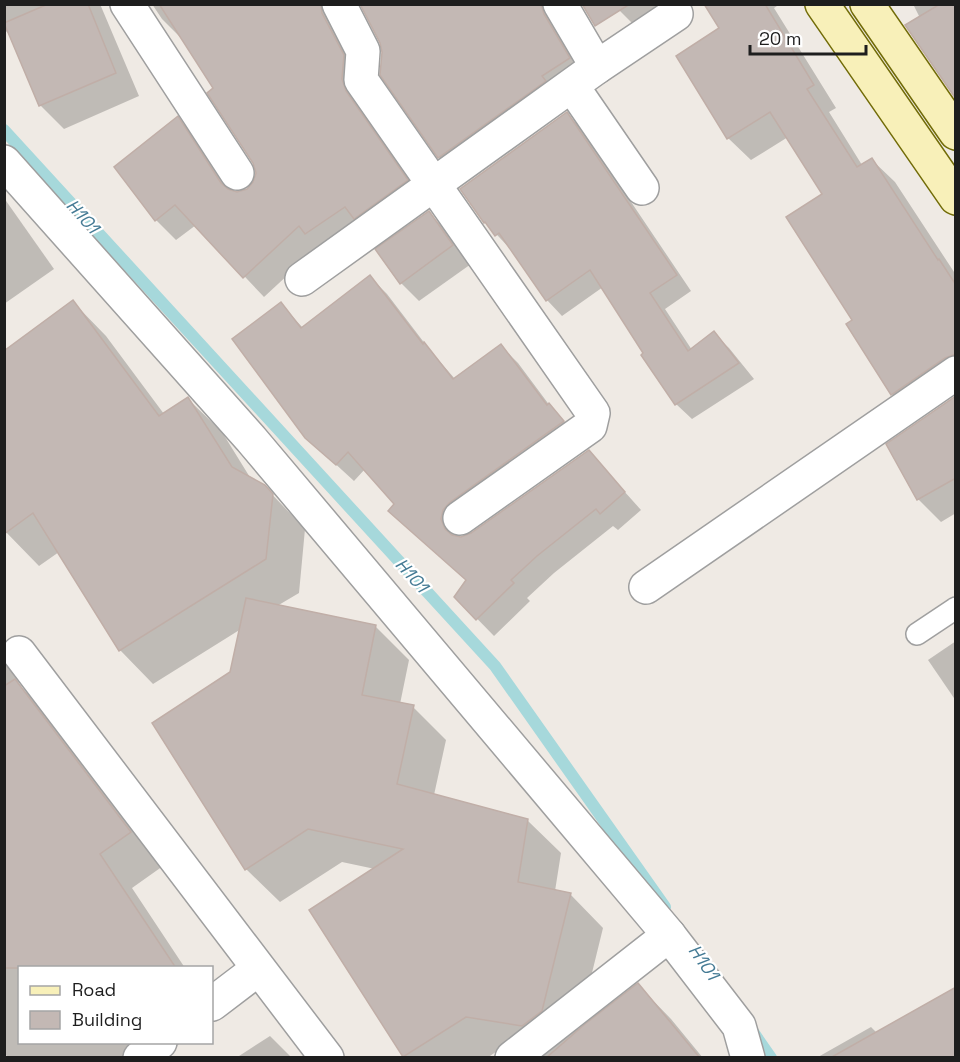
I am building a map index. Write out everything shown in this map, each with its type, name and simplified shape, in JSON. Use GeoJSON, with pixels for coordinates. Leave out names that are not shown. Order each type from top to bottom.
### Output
{"type":"FeatureCollection","features":[{"type":"Feature","properties":{"kind":"main road"},"geometry":{"type":"LineString","coordinates":[[822,4],[956,198]]}},
{"type":"Feature","properties":{"kind":"main road"},"geometry":{"type":"LineString","coordinates":[[867,4],[956,133]]}},
{"type":"Feature","properties":{"kind":"main road"},"geometry":{"type":"LineString","coordinates":[[865,67],[897,47]]}},
{"type":"Feature","properties":{"kind":"street"},"geometry":{"type":"LineString","coordinates":[[127,4],[237,173]]}},
{"type":"Feature","properties":{"kind":"street"},"geometry":{"type":"LineString","coordinates":[[339,4],[363,51],[361,80],[593,414],[590,426],[460,518]]}},
{"type":"Feature","properties":{"kind":"street"},"geometry":{"type":"LineString","coordinates":[[560,4],[584,77],[642,188]]}},
{"type":"Feature","properties":{"kind":"street"},"geometry":{"type":"LineString","coordinates":[[302,279],[676,14]]}},
{"type":"Feature","properties":{"kind":"street"},"geometry":{"type":"LineString","coordinates":[[4,162],[251,439],[669,935],[739,1026],[748,1058]]}},
{"type":"Feature","properties":{"kind":"street"},"geometry":{"type":"LineString","coordinates":[[646,587],[956,373]]}},
{"type":"Feature","properties":{"kind":"street"},"geometry":{"type":"LineString","coordinates":[[9,650],[327,1058]]}},
{"type":"Feature","properties":{"kind":"street"},"geometry":{"type":"LineString","coordinates":[[512,1058],[669,935]]}},
{"type":"Feature","properties":{"kind":"street"},"geometry":{"type":"LineString","coordinates":[[213,1003],[258,969]]}},
{"type":"Feature","properties":{"kind":"street"},"geometry":{"type":"LineString","coordinates":[[140,1058],[158,1044]]}},
{"type":"Feature","properties":{"kind":"lane"},"geometry":{"type":"LineString","coordinates":[[917,634],[956,608]]}},
{"type":"Feature","properties":{"kind":"building"},"geometry":{"type":"Polygon","coordinates":[[[48,4],[88,4],[116,73],[39,106],[4,23],[48,4]]]}},
{"type":"Feature","properties":{"kind":"building"},"geometry":{"type":"Polygon","coordinates":[[[159,4],[321,4],[322,13],[344,55],[342,79],[346,91],[408,180],[354,219],[345,207],[305,234],[299,226],[243,278],[175,205],[155,221],[114,167],[178,116],[221,183],[228,189],[237,192],[247,189],[256,173],[253,163],[207,93],[213,88],[159,4]]]}},
{"type":"Feature","properties":{"kind":"building"},"geometry":{"type":"Polygon","coordinates":[[[360,4],[541,4],[544,14],[570,58],[542,76],[546,81],[438,158],[380,75],[382,52],[380,43],[360,4]]]}},
{"type":"Feature","properties":{"kind":"building"},"geometry":{"type":"Polygon","coordinates":[[[582,4],[630,4],[595,26],[582,4]]]}},
{"type":"Feature","properties":{"kind":"building"},"geometry":{"type":"Polygon","coordinates":[[[704,4],[765,4],[814,85],[807,89],[857,167],[872,158],[956,285],[956,354],[945,358],[891,395],[846,324],[852,320],[786,217],[822,194],[770,112],[727,139],[676,56],[719,28],[704,4]]]}},
{"type":"Feature","properties":{"kind":"building"},"geometry":{"type":"Polygon","coordinates":[[[940,4],[956,4],[956,99],[905,25],[940,4]]]}},
{"type":"Feature","properties":{"kind":"building"},"geometry":{"type":"Polygon","coordinates":[[[567,112],[677,275],[650,293],[688,351],[714,331],[739,363],[675,405],[641,355],[643,353],[590,270],[546,301],[499,233],[495,236],[460,189],[567,112]]]}},
{"type":"Feature","properties":{"kind":"building"},"geometry":{"type":"Polygon","coordinates":[[[429,211],[453,245],[400,284],[375,249],[429,211]]]}},
{"type":"Feature","properties":{"kind":"building"},"geometry":{"type":"Polygon","coordinates":[[[370,275],[453,379],[501,344],[547,405],[549,403],[564,421],[449,503],[443,510],[441,519],[445,529],[452,535],[461,537],[471,533],[589,450],[625,492],[600,514],[596,509],[537,556],[511,580],[514,583],[476,620],[454,597],[466,580],[388,511],[394,504],[348,452],[336,465],[305,438],[232,339],[281,302],[301,328],[370,275]]]}},
{"type":"Feature","properties":{"kind":"building"},"geometry":{"type":"Polygon","coordinates":[[[73,300],[159,416],[188,397],[232,467],[265,485],[273,494],[266,559],[119,651],[33,513],[4,534],[4,351],[73,300]]]}},
{"type":"Feature","properties":{"kind":"building"},"geometry":{"type":"Polygon","coordinates":[[[956,396],[956,478],[917,500],[886,444],[956,396]]]}},
{"type":"Feature","properties":{"kind":"building"},"geometry":{"type":"Polygon","coordinates":[[[246,598],[376,625],[362,695],[414,705],[397,784],[528,819],[518,882],[571,893],[542,1011],[522,1026],[466,1017],[403,1057],[309,910],[403,849],[308,829],[245,870],[152,723],[230,672],[246,598]]]}},
{"type":"Feature","properties":{"kind":"building"},"geometry":{"type":"Polygon","coordinates":[[[15,679],[131,832],[100,854],[175,966],[18,966],[18,968],[4,968],[4,686],[15,679]]]}},
{"type":"Feature","properties":{"kind":"building"},"geometry":{"type":"Polygon","coordinates":[[[638,983],[700,1058],[546,1058],[585,1024],[638,983]]]}},
{"type":"Feature","properties":{"kind":"building"},"geometry":{"type":"Polygon","coordinates":[[[956,987],[956,1058],[830,1058],[956,987]]]}},
{"type":"Feature","properties":{"kind":"waterway","name":"H101"},"geometry":{"type":"LineString","coordinates":[[4,130],[495,666],[665,907]]}},
{"type":"Feature","properties":{"kind":"waterway","name":"H101"},"geometry":{"type":"LineString","coordinates":[[751,1029],[771,1058]]}}]}
